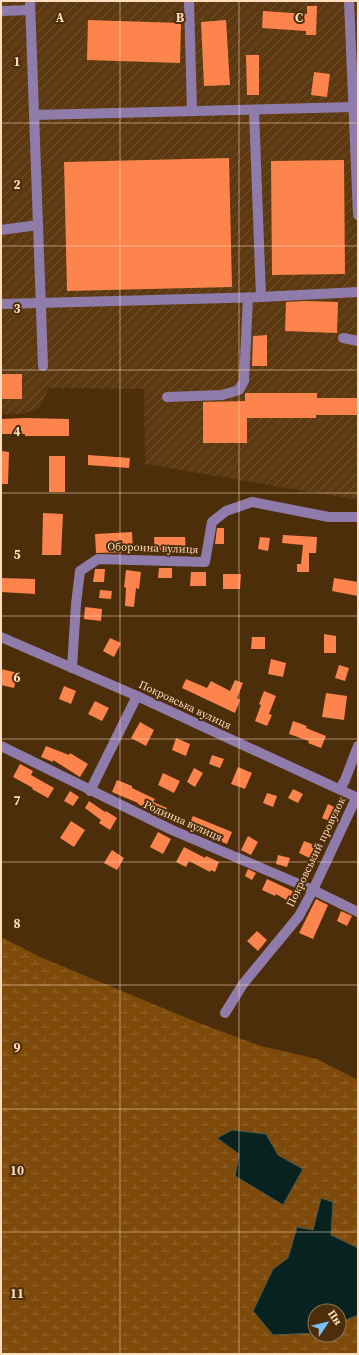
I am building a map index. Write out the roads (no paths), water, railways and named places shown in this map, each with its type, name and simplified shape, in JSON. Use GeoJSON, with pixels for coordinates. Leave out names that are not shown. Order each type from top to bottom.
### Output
{"type":"FeatureCollection","features":[{"type":"Feature","properties":{"kind":"street"},"geometry":{"type":"LineString","coordinates":[[188,1],[192,111]]}},
{"type":"Feature","properties":{"kind":"street"},"geometry":{"type":"LineString","coordinates":[[352,4],[353,107],[358,215]]}},
{"type":"Feature","properties":{"kind":"street"},"geometry":{"type":"LineString","coordinates":[[1,11],[30,6],[43,366]]}},
{"type":"Feature","properties":{"kind":"street"},"geometry":{"type":"LineString","coordinates":[[34,115],[353,107]]}},
{"type":"Feature","properties":{"kind":"street"},"geometry":{"type":"LineString","coordinates":[[254,110],[261,297]]}},
{"type":"Feature","properties":{"kind":"street"},"geometry":{"type":"LineString","coordinates":[[1,230],[38,225]]}},
{"type":"Feature","properties":{"kind":"street"},"geometry":{"type":"LineString","coordinates":[[1,304],[248,298],[358,292]]}},
{"type":"Feature","properties":{"kind":"street"},"geometry":{"type":"LineString","coordinates":[[167,398],[222,395],[239,390],[244,380],[248,298]]}},
{"type":"Feature","properties":{"kind":"street"},"geometry":{"type":"LineString","coordinates":[[343,338],[358,341]]}},
{"type":"Feature","properties":{"kind":"street","name":"Оборонна вулиця"},"geometry":{"type":"LineString","coordinates":[[72,668],[76,604],[80,571],[98,559],[205,562],[212,522],[226,511],[252,502],[329,517],[358,517]]}},
{"type":"Feature","properties":{"kind":"street","name":"Покровська вулиця"},"geometry":{"type":"LineString","coordinates":[[1,637],[137,696],[357,798]]}},
{"type":"Feature","properties":{"kind":"street"},"geometry":{"type":"LineString","coordinates":[[90,791],[137,696]]}},
{"type":"Feature","properties":{"kind":"street","name":"Родинна вулиця"},"geometry":{"type":"LineString","coordinates":[[1,746],[172,830],[313,890],[358,912]]}},
{"type":"Feature","properties":{"kind":"street","name":"Покровський провулок"},"geometry":{"type":"LineString","coordinates":[[340,789],[358,746]]}},
{"type":"Feature","properties":{"kind":"street","name":"Покровський провулок"},"geometry":{"type":"LineString","coordinates":[[225,1013],[243,984],[299,916],[357,798]]}},
{"type":"Feature","properties":{"kind":"water"},"geometry":{"type":"Polygon","coordinates":[[[232,1130],[266,1134],[278,1155],[303,1169],[283,1205],[235,1176],[239,1154],[217,1138],[232,1130]]]}},
{"type":"Feature","properties":{"kind":"water"},"geometry":{"type":"Polygon","coordinates":[[[321,1198],[333,1202],[331,1235],[358,1248],[358,1315],[347,1320],[347,1303],[307,1303],[307,1333],[273,1335],[253,1311],[273,1269],[288,1258],[297,1227],[313,1230],[321,1198]]]}}]}
